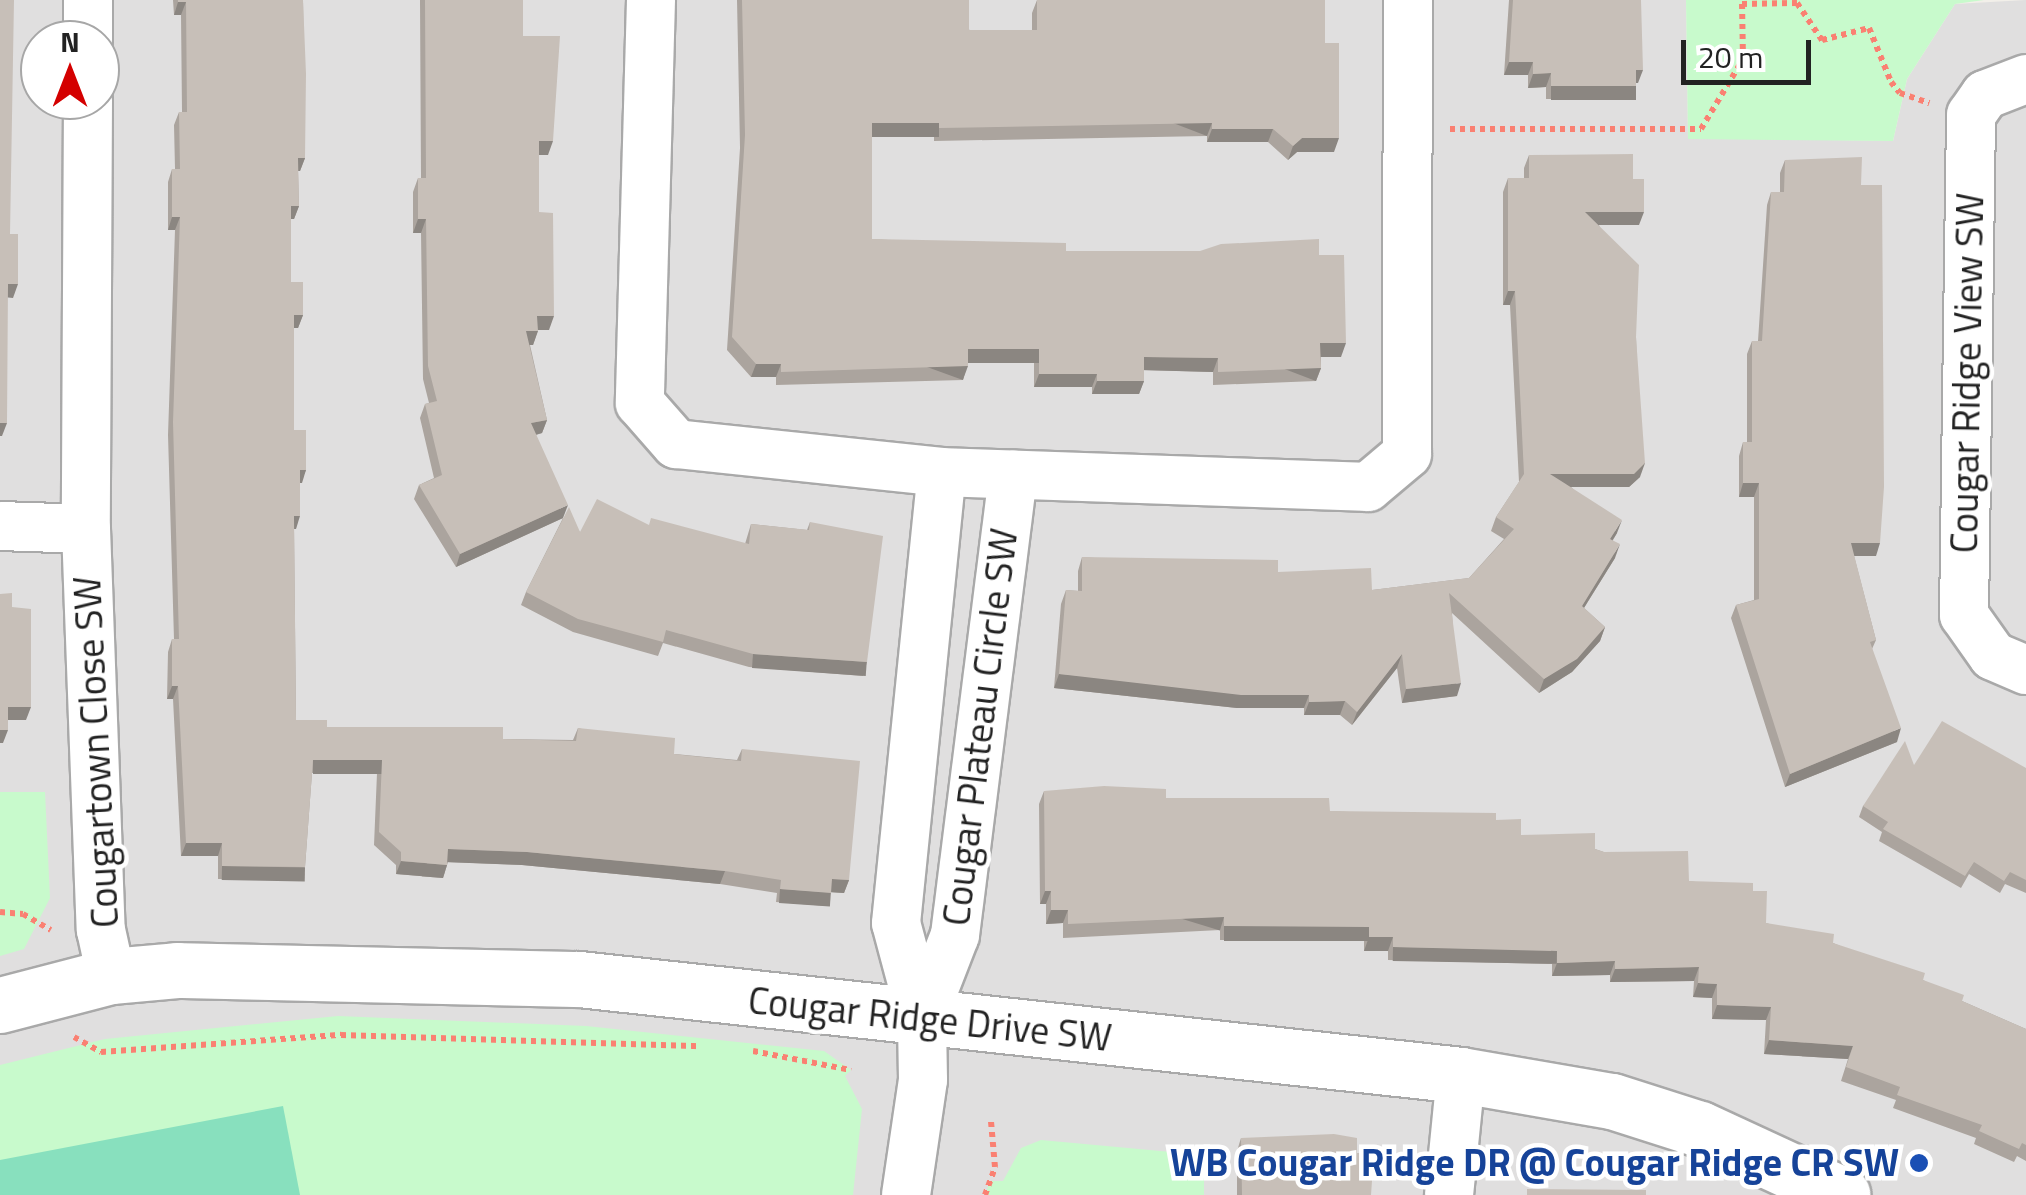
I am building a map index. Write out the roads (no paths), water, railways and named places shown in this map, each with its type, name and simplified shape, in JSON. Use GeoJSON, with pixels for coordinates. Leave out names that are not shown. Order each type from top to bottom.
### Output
{"type":"FeatureCollection","features":[{"type":"Feature","properties":{"kind":"street","name":"Cougar Plateau Circle SW"},"geometry":{"type":"LineString","coordinates":[[650,0],[640,403],[676,444],[942,472],[1368,487],[1408,454],[1408,0]]}},
{"type":"Feature","properties":{"kind":"street","name":"Cougar Ridge View SW"},"geometry":{"type":"LineString","coordinates":[[2026,79],[1985,95],[1971,115],[1964,616],[1993,656],[2026,670]]}},
{"type":"Feature","properties":{"kind":"street","name":"Cougartown Close SW"},"geometry":{"type":"LineString","coordinates":[[88,120],[86,529],[101,930],[112,976]]}},
{"type":"Feature","properties":{"kind":"street","name":"Cougar Plateau Circle SW"},"geometry":{"type":"LineString","coordinates":[[922,1020],[896,923],[942,472]]}},
{"type":"Feature","properties":{"kind":"street","name":"Cougar Plateau Circle SW"},"geometry":{"type":"LineString","coordinates":[[922,1020],[955,935],[1013,476]]}},
{"type":"Feature","properties":{"kind":"street","name":"Cougartown Close SW"},"geometry":{"type":"LineString","coordinates":[[0,526],[86,529]]}},
{"type":"Feature","properties":{"kind":"street","name":"Cougar Ridge Drive SW"},"geometry":{"type":"LineString","coordinates":[[0,1006],[112,976],[177,970],[470,972],[1461,1075],[1612,1101],[1700,1130],[1843,1195]]}},
{"type":"Feature","properties":{"kind":"street"},"geometry":{"type":"LineString","coordinates":[[906,1195],[923,1080],[922,1020]]}},
{"type":"Feature","properties":{"kind":"street"},"geometry":{"type":"LineString","coordinates":[[1449,1195],[1461,1075]]}},
{"type":"Feature","properties":{"kind":"place","name":"WB Cougar Ridge DR @ Cougar Ridge CR SW"},"geometry":{"type":"Point","coordinates":[1919,1163]}}]}
